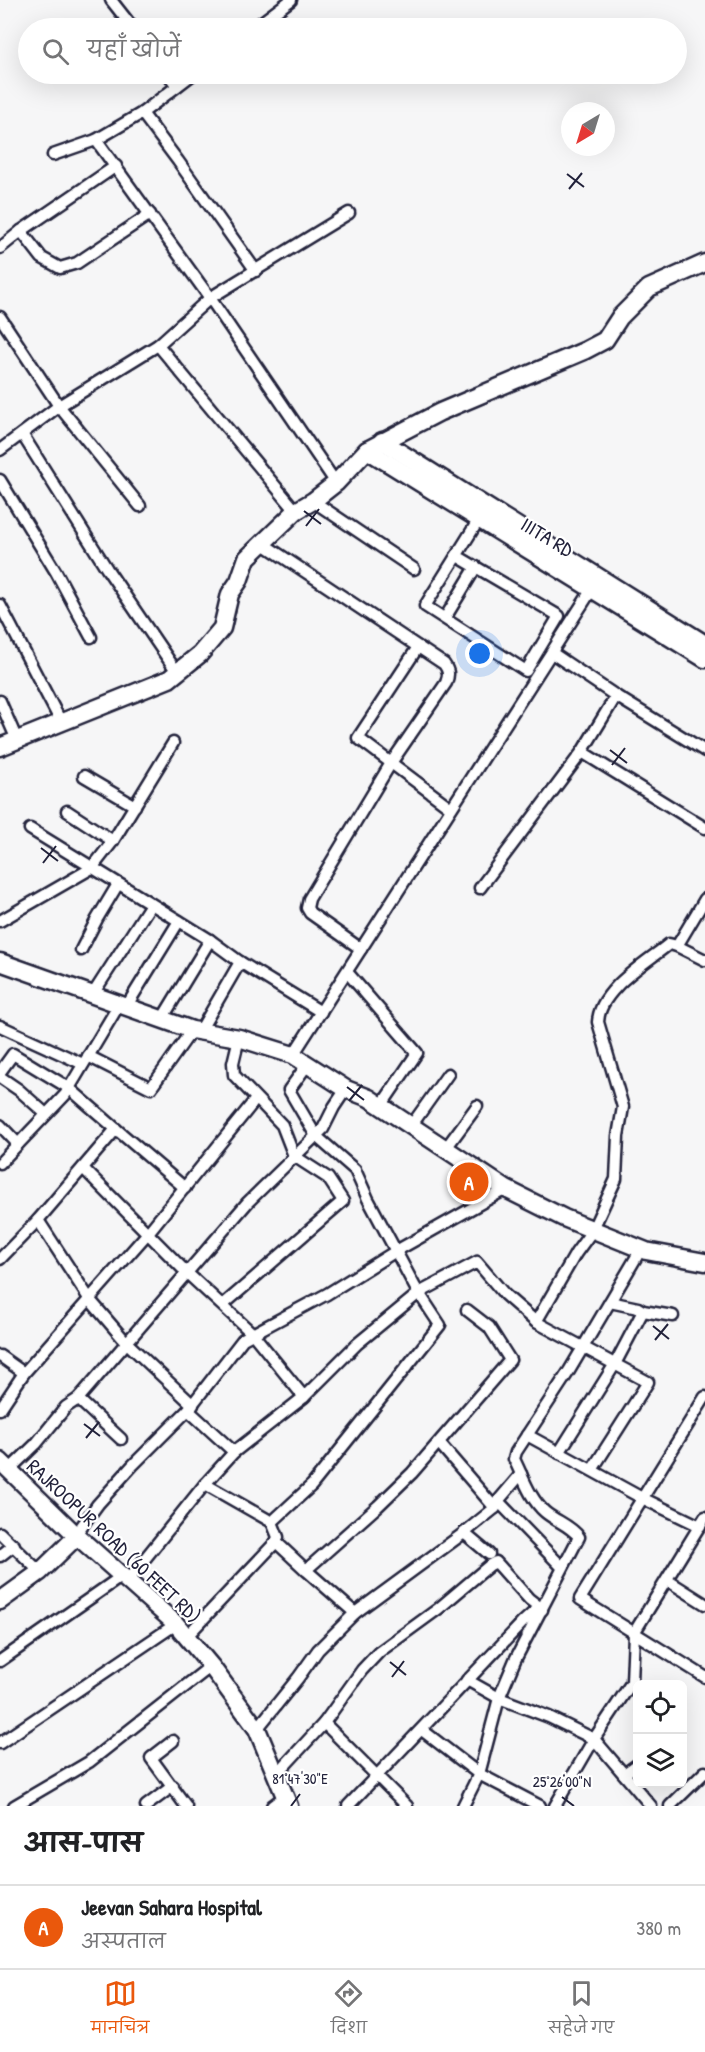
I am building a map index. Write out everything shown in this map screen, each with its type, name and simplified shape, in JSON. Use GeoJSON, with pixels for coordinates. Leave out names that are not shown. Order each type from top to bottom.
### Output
{"type":"FeatureCollection","features":[{"type":"Feature","properties":{"kind":"street"},"geometry":{"type":"LineString","coordinates":[[111,0],[125,18]]}},
{"type":"Feature","properties":{"kind":"street"},"geometry":{"type":"LineString","coordinates":[[267,18],[291,0]]}},
{"type":"Feature","properties":{"kind":"street"},"geometry":{"type":"LineString","coordinates":[[53,155],[96,140],[142,113],[180,84]]}},
{"type":"Feature","properties":{"kind":"street"},"geometry":{"type":"LineString","coordinates":[[142,113],[256,271]]}},
{"type":"Feature","properties":{"kind":"street"},"geometry":{"type":"LineString","coordinates":[[96,140],[210,298],[336,483]]}},
{"type":"Feature","properties":{"kind":"street"},"geometry":{"type":"LineString","coordinates":[[0,248],[116,166]]}},
{"type":"Feature","properties":{"kind":"street"},"geometry":{"type":"LineString","coordinates":[[0,450],[60,406],[158,345],[210,298],[350,213]]}},
{"type":"Feature","properties":{"kind":"street"},"geometry":{"type":"LineString","coordinates":[[21,231],[42,258],[60,268],[76,263],[150,214]]}},
{"type":"Feature","properties":{"kind":"street"},"geometry":{"type":"LineString","coordinates":[[0,747],[169,679],[200,654],[222,628],[230,594],[239,581],[248,558],[296,511],[314,501],[336,483],[367,450],[440,412],[605,340],[620,317],[650,288],[705,263]]}},
{"type":"Feature","properties":{"kind":"street"},"geometry":{"type":"LineString","coordinates":[[0,317],[60,406],[140,506]]}},
{"type":"Feature","properties":{"kind":"street"},"geometry":{"type":"LineString","coordinates":[[158,345],[296,511]]}},
{"type":"Feature","properties":{"kind":"street"},"geometry":{"type":"LineString","coordinates":[[22,434],[107,569],[177,672]]}},
{"type":"Feature","properties":{"kind":"street","name":"IIITA RD"},"geometry":{"type":"LineString","coordinates":[[382,441],[481,503],[596,583],[703,648]]}},
{"type":"Feature","properties":{"kind":"street","name":"IIITA RD"},"geometry":{"type":"LineString","coordinates":[[367,450],[478,521],[596,583]]}},
{"type":"Feature","properties":{"kind":"street"},"geometry":{"type":"LineString","coordinates":[[0,480],[56,572],[91,637]]}},
{"type":"Feature","properties":{"kind":"street"},"geometry":{"type":"LineString","coordinates":[[314,501],[414,569]]}},
{"type":"Feature","properties":{"kind":"street"},"geometry":{"type":"LineString","coordinates":[[457,556],[559,616],[526,671],[425,606],[478,521],[481,503]]}},
{"type":"Feature","properties":{"kind":"street"},"geometry":{"type":"LineString","coordinates":[[262,543],[444,664],[448,670],[449,676],[446,683],[391,763],[309,899],[307,908],[310,913],[361,949]]}},
{"type":"Feature","properties":{"kind":"street"},"geometry":{"type":"LineString","coordinates":[[445,618],[476,567]]}},
{"type":"Feature","properties":{"kind":"street"},"geometry":{"type":"LineString","coordinates":[[272,1522],[312,1485],[440,1324],[419,1293],[355,1170],[316,1136],[289,1090],[321,1012],[596,583]]}},
{"type":"Feature","properties":{"kind":"street"},"geometry":{"type":"LineString","coordinates":[[0,604],[61,722]]}},
{"type":"Feature","properties":{"kind":"street"},"geometry":{"type":"LineString","coordinates":[[418,647],[358,738],[450,808]]}},
{"type":"Feature","properties":{"kind":"street"},"geometry":{"type":"LineString","coordinates":[[552,653],[705,751]]}},
{"type":"Feature","properties":{"kind":"street"},"geometry":{"type":"LineString","coordinates":[[480,888],[582,752],[616,696]]}},
{"type":"Feature","properties":{"kind":"street"},"geometry":{"type":"LineString","coordinates":[[0,701],[17,740]]}},
{"type":"Feature","properties":{"kind":"street"},"geometry":{"type":"LineString","coordinates":[[3,916],[92,868],[113,841],[173,743]]}},
{"type":"Feature","properties":{"kind":"street"},"geometry":{"type":"LineString","coordinates":[[582,752],[705,828]]}},
{"type":"Feature","properties":{"kind":"street"},"geometry":{"type":"LineString","coordinates":[[84,776],[135,806]]}},
{"type":"Feature","properties":{"kind":"street"},"geometry":{"type":"LineString","coordinates":[[67,810],[113,841]]}},
{"type":"Feature","properties":{"kind":"street"},"geometry":{"type":"LineString","coordinates":[[30,829],[210,940],[240,962],[321,1012]]}},
{"type":"Feature","properties":{"kind":"street"},"geometry":{"type":"LineString","coordinates":[[81,950],[118,884]]}},
{"type":"Feature","properties":{"kind":"street"},"geometry":{"type":"LineString","coordinates":[[677,946],[701,915],[705,899]]}},
{"type":"Feature","properties":{"kind":"street"},"geometry":{"type":"LineString","coordinates":[[93,994],[151,904]]}},
{"type":"Feature","properties":{"kind":"street"},"geometry":{"type":"LineString","coordinates":[[1,1162],[69,1088],[179,921]]}},
{"type":"Feature","properties":{"kind":"street"},"geometry":{"type":"LineString","coordinates":[[162,1019],[210,940]]}},
{"type":"Feature","properties":{"kind":"street"},"geometry":{"type":"LineString","coordinates":[[536,1322],[576,1253],[592,1231],[616,1179],[618,1136],[623,1107],[598,1022],[598,1013],[614,987],[669,944],[705,960]]}},
{"type":"Feature","properties":{"kind":"street"},"geometry":{"type":"LineString","coordinates":[[0,962],[162,1019],[196,1030],[239,1038],[300,1060],[346,1089],[369,1098],[506,1189],[592,1231],[646,1251],[705,1262]]}},
{"type":"Feature","properties":{"kind":"street"},"geometry":{"type":"LineString","coordinates":[[0,1026],[151,1088],[196,1030],[240,962]]}},
{"type":"Feature","properties":{"kind":"street"},"geometry":{"type":"LineString","coordinates":[[347,972],[417,1053],[381,1106]]}},
{"type":"Feature","properties":{"kind":"street"},"geometry":{"type":"LineString","coordinates":[[223,1305],[343,1201],[328,1178],[294,1156],[282,1125],[234,1075],[233,1063],[239,1038]]}},
{"type":"Feature","properties":{"kind":"street"},"geometry":{"type":"LineString","coordinates":[[46,1114],[0,1074],[13,1054],[69,1088],[185,1188]]}},
{"type":"Feature","properties":{"kind":"street"},"geometry":{"type":"LineString","coordinates":[[411,1126],[448,1074]]}},
{"type":"Feature","properties":{"kind":"street"},"geometry":{"type":"LineString","coordinates":[[4,1466],[36,1444],[66,1407],[78,1399],[248,1202],[323,1129],[346,1089]]}},
{"type":"Feature","properties":{"kind":"street"},"geometry":{"type":"LineString","coordinates":[[0,1409],[24,1373],[147,1234],[256,1099]]}},
{"type":"Feature","properties":{"kind":"street"},"geometry":{"type":"LineString","coordinates":[[446,1149],[477,1106]]}},
{"type":"Feature","properties":{"kind":"street"},"geometry":{"type":"LineString","coordinates":[[0,1125],[18,1144]]}},
{"type":"Feature","properties":{"kind":"street"},"geometry":{"type":"LineString","coordinates":[[0,1259],[38,1220],[116,1129]]}},
{"type":"Feature","properties":{"kind":"street"},"geometry":{"type":"LineString","coordinates":[[82,1168],[186,1272],[253,1334],[304,1397]]}},
{"type":"Feature","properties":{"kind":"street"},"geometry":{"type":"LineString","coordinates":[[0,1602],[40,1572],[76,1535],[98,1504],[133,1465],[190,1408],[243,1339],[327,1294],[396,1251],[506,1189]]}},
{"type":"Feature","properties":{"kind":"street"},"geometry":{"type":"LineString","coordinates":[[38,1220],[90,1300],[126,1342],[234,1452]]}},
{"type":"Feature","properties":{"kind":"street"},"geometry":{"type":"LineString","coordinates":[[464,1806],[479,1774],[499,1698],[515,1660],[579,1537],[572,1528],[545,1512],[533,1499],[514,1459],[516,1452],[584,1347],[637,1256]]}},
{"type":"Feature","properties":{"kind":"street"},"geometry":{"type":"LineString","coordinates":[[0,1661],[125,1579],[234,1452],[304,1397],[357,1344],[419,1293],[477,1262],[505,1295],[536,1322],[648,1382],[591,1470]]}},
{"type":"Feature","properties":{"kind":"street"},"geometry":{"type":"LineString","coordinates":[[610,1302],[673,1316]]}},
{"type":"Feature","properties":{"kind":"street"},"geometry":{"type":"LineString","coordinates":[[306,1570],[378,1506],[438,1443],[510,1360],[489,1327],[467,1310]]}},
{"type":"Feature","properties":{"kind":"street"},"geometry":{"type":"LineString","coordinates":[[559,1453],[615,1364],[643,1311]]}},
{"type":"Feature","properties":{"kind":"street"},"geometry":{"type":"LineString","coordinates":[[0,1356],[24,1373]]}},
{"type":"Feature","properties":{"kind":"street"},"geometry":{"type":"LineString","coordinates":[[705,1397],[580,1599],[705,1677]]}},
{"type":"Feature","properties":{"kind":"street"},"geometry":{"type":"LineString","coordinates":[[78,1399],[121,1439]]}},
{"type":"Feature","properties":{"kind":"street"},"geometry":{"type":"LineString","coordinates":[[527,1435],[642,1498],[702,1522],[634,1633],[635,1680]]}},
{"type":"Feature","properties":{"kind":"street"},"geometry":{"type":"LineString","coordinates":[[438,1443],[496,1505],[562,1567]]}},
{"type":"Feature","properties":{"kind":"street","name":"RAJROOPUR ROAD (60 FEET RD)"},"geometry":{"type":"LineString","coordinates":[[4,1466],[181,1630],[211,1666],[256,1728],[274,1776],[281,1803]]}},
{"type":"Feature","properties":{"kind":"street"},"geometry":{"type":"LineString","coordinates":[[256,1728],[318,1650],[355,1613],[464,1533],[496,1505],[521,1474]]}},
{"type":"Feature","properties":{"kind":"street"},"geometry":{"type":"LineString","coordinates":[[0,1743],[181,1630],[276,1542],[278,1537],[272,1522],[205,1484]]}},
{"type":"Feature","properties":{"kind":"street"},"geometry":{"type":"LineString","coordinates":[[0,1533],[40,1572]]}},
{"type":"Feature","properties":{"kind":"street"},"geometry":{"type":"LineString","coordinates":[[464,1533],[489,1554]]}},
{"type":"Feature","properties":{"kind":"street"},"geometry":{"type":"LineString","coordinates":[[276,1542],[355,1613]]}},
{"type":"Feature","properties":{"kind":"street"},"geometry":{"type":"LineString","coordinates":[[0,1556],[14,1545]]}},
{"type":"Feature","properties":{"kind":"street"},"geometry":{"type":"LineString","coordinates":[[274,1776],[324,1723],[362,1670],[379,1652],[438,1610],[490,1565],[496,1562],[542,1610]]}},
{"type":"Feature","properties":{"kind":"street"},"geometry":{"type":"LineString","coordinates":[[667,1580],[704,1600]]}},
{"type":"Feature","properties":{"kind":"street"},"geometry":{"type":"LineString","coordinates":[[348,1806],[523,1622],[534,1612],[542,1610]]}},
{"type":"Feature","properties":{"kind":"street"},"geometry":{"type":"LineString","coordinates":[[15,1806],[89,1762],[211,1666]]}},
{"type":"Feature","properties":{"kind":"street"},"geometry":{"type":"LineString","coordinates":[[467,1680],[499,1698],[549,1717],[594,1739],[624,1774],[644,1803]]}},
{"type":"Feature","properties":{"kind":"street"},"geometry":{"type":"LineString","coordinates":[[555,1806],[594,1739],[633,1688]]}},
{"type":"Feature","properties":{"kind":"street"},"geometry":{"type":"LineString","coordinates":[[324,1723],[407,1806]]}},
{"type":"Feature","properties":{"kind":"street"},"geometry":{"type":"LineString","coordinates":[[422,1730],[479,1774],[540,1806]]}},
{"type":"Feature","properties":{"kind":"street"},"geometry":{"type":"LineString","coordinates":[[173,1741],[151,1758],[186,1806]]}},
{"type":"Feature","properties":{"kind":"street"},"geometry":{"type":"LineString","coordinates":[[624,1774],[633,1768]]}},
{"type":"Feature","properties":{"kind":"street"},"geometry":{"type":"LineString","coordinates":[[670,1806],[705,1772]]}},
{"type":"Feature","properties":{"kind":"street"},"geometry":{"type":"LineString","coordinates":[[146,1806],[173,1786]]}},
{"type":"Feature","properties":{"kind":"place","name":"Jeevan Sahara Hospital"},"geometry":{"type":"Point","coordinates":[469,1182]}}]}
